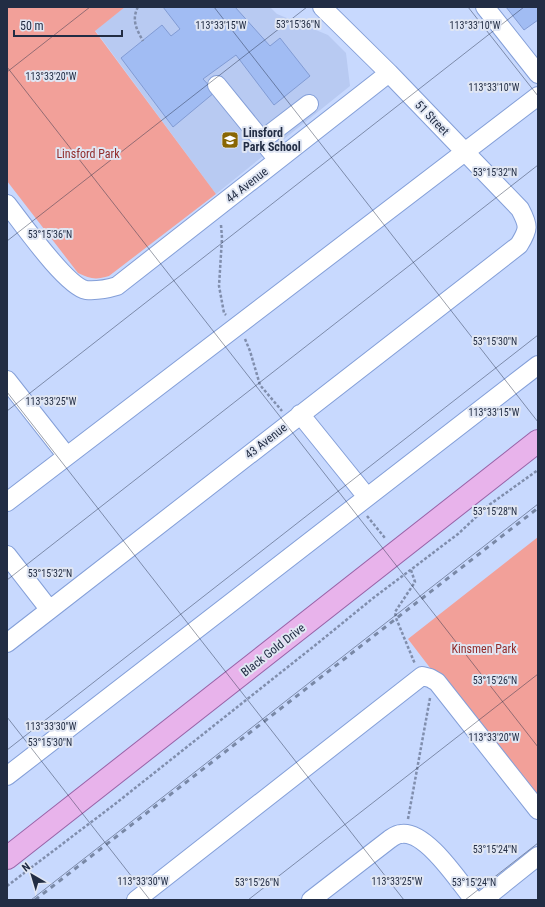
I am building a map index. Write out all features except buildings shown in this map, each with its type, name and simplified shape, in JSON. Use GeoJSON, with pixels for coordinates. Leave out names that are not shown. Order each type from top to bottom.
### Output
{"type":"FeatureCollection","features":[{"type":"Feature","properties":{"kind":"main road","name":"Black Gold Drive"},"geometry":{"type":"LineString","coordinates":[[7,858],[538,441]]}},
{"type":"Feature","properties":{"kind":"street","name":"51 Street"},"geometry":{"type":"LineString","coordinates":[[322,7],[389,73],[520,209],[528,228],[524,237]]}},
{"type":"Feature","properties":{"kind":"street"},"geometry":{"type":"LineString","coordinates":[[485,7],[538,74]]}},
{"type":"Feature","properties":{"kind":"street","name":"44 Avenue"},"geometry":{"type":"LineString","coordinates":[[7,204],[59,270],[73,284],[85,290],[102,290],[117,286],[389,73]]}},
{"type":"Feature","properties":{"kind":"street"},"geometry":{"type":"LineString","coordinates":[[217,85],[278,160]]}},
{"type":"Feature","properties":{"kind":"street"},"geometry":{"type":"LineString","coordinates":[[7,502],[538,96]]}},
{"type":"Feature","properties":{"kind":"street"},"geometry":{"type":"LineString","coordinates":[[262,140],[309,104]]}},
{"type":"Feature","properties":{"kind":"street","name":"43 Avenue"},"geometry":{"type":"LineString","coordinates":[[7,643],[513,250],[519,245],[524,237]]}},
{"type":"Feature","properties":{"kind":"street"},"geometry":{"type":"LineString","coordinates":[[7,776],[538,365]]}},
{"type":"Feature","properties":{"kind":"street"},"geometry":{"type":"LineString","coordinates":[[7,380],[66,456]]}},
{"type":"Feature","properties":{"kind":"street"},"geometry":{"type":"LineString","coordinates":[[300,414],[367,497]]}},
{"type":"Feature","properties":{"kind":"street"},"geometry":{"type":"LineString","coordinates":[[7,555],[49,609]]}},
{"type":"Feature","properties":{"kind":"street"},"geometry":{"type":"LineString","coordinates":[[136,900],[422,676],[430,678],[436,682],[538,810]]}},
{"type":"Feature","properties":{"kind":"street"},"geometry":{"type":"LineString","coordinates":[[312,900],[390,839],[401,834],[414,835],[434,849],[474,900]]}},
{"type":"Feature","properties":{"kind":"street"},"geometry":{"type":"LineString","coordinates":[[483,900],[538,856]]}},
{"type":"Feature","properties":{"kind":"path"},"geometry":{"type":"LineString","coordinates":[[138,7],[134,17],[135,25],[143,42]]}},
{"type":"Feature","properties":{"kind":"path"},"geometry":{"type":"LineString","coordinates":[[218,207],[222,238],[219,286],[224,313],[239,325],[250,351],[260,385]]}},
{"type":"Feature","properties":{"kind":"path"},"geometry":{"type":"LineString","coordinates":[[7,886],[115,804],[372,599],[458,534],[489,505],[538,470]]}},
{"type":"Feature","properties":{"kind":"path"},"geometry":{"type":"LineString","coordinates":[[406,834],[431,689],[418,670],[396,618],[396,612],[415,582],[411,570]]}},
{"type":"Feature","properties":{"kind":"shaded area","name":"Linsford Park School"},"geometry":{"type":"Polygon","coordinates":[[[125,7],[270,7],[277,14],[328,35],[346,53],[350,86],[216,194],[95,30],[125,7]]]}},
{"type":"Feature","properties":{"kind":"green space","name":"Linsford Park"},"geometry":{"type":"Polygon","coordinates":[[[7,7],[125,7],[95,31],[216,194],[109,276],[93,278],[86,277],[78,273],[7,181],[7,7]]]}},
{"type":"Feature","properties":{"kind":"green space","name":"Kinsmen Park"},"geometry":{"type":"Polygon","coordinates":[[[538,537],[538,809],[408,639],[538,537]]]}},
{"type":"Feature","properties":{"kind":"railway"},"geometry":{"type":"LineString","coordinates":[[35,900],[538,508]]}},
{"type":"Feature","properties":{"kind":"place","name":"Linsford Park School"},"geometry":{"type":"Point","coordinates":[230,140]}}]}
